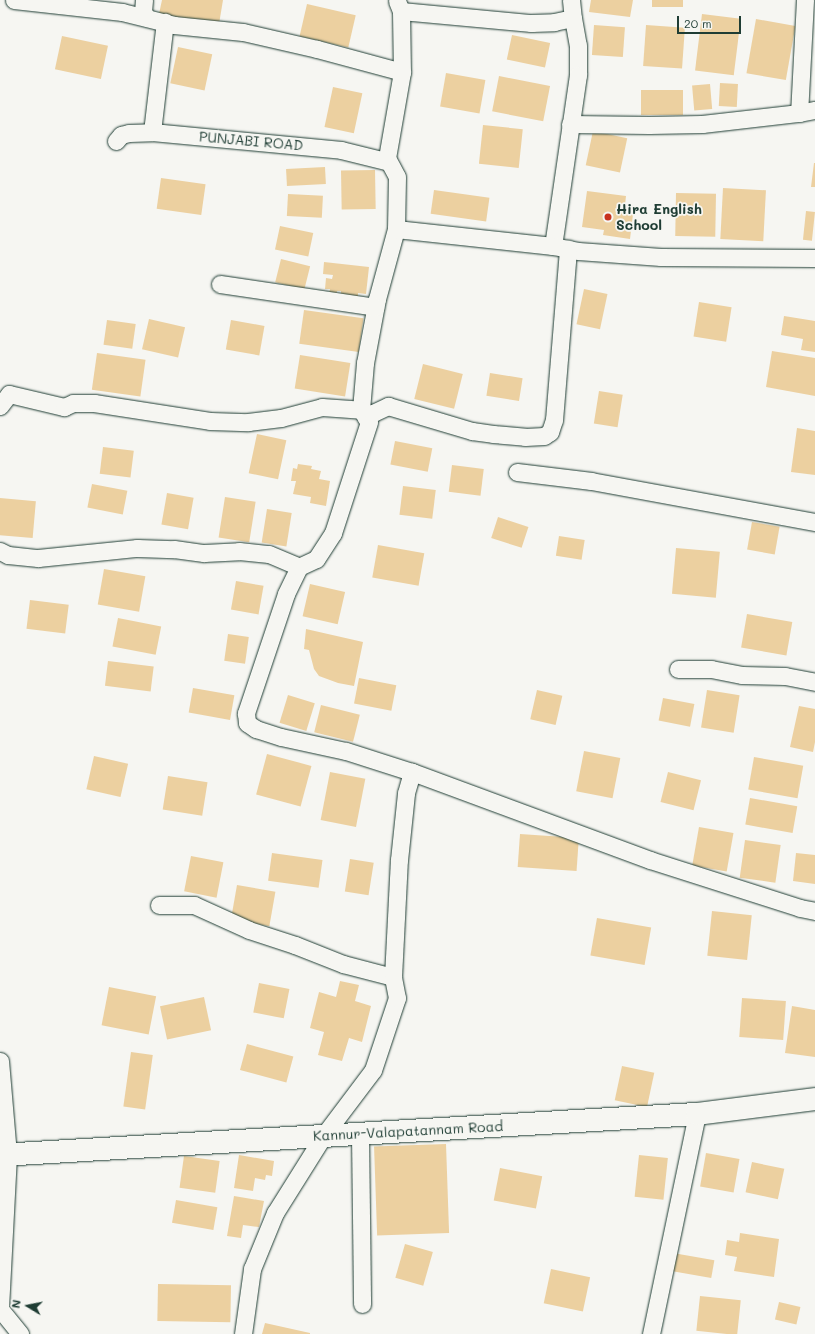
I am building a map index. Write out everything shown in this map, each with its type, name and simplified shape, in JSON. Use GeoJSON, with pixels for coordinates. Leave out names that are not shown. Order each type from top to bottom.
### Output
{"type":"FeatureCollection","features":[{"type":"Feature","properties":{"kind":"main road","name":"Kannur-Valapatannam Road"},"geometry":{"type":"LineString","coordinates":[[4,1155],[697,1114],[815,1099]]}},
{"type":"Feature","properties":{"kind":"street"},"geometry":{"type":"LineString","coordinates":[[14,0],[122,12],[164,22],[243,32],[317,49],[402,72]]}},
{"type":"Feature","properties":{"kind":"street"},"geometry":{"type":"LineString","coordinates":[[144,0],[143,12],[147,18]]}},
{"type":"Feature","properties":{"kind":"street"},"geometry":{"type":"LineString","coordinates":[[0,406],[9,394],[64,407],[73,403],[94,403],[210,421],[248,422],[281,418],[322,407],[364,414],[388,406],[472,431],[493,434],[538,436],[544,436],[550,432],[554,420],[561,248],[570,124],[578,75],[578,45],[573,18],[572,0]]}},
{"type":"Feature","properties":{"kind":"street"},"geometry":{"type":"LineString","coordinates":[[570,124],[702,124],[807,112],[805,0]]}},
{"type":"Feature","properties":{"kind":"street"},"geometry":{"type":"LineString","coordinates":[[573,18],[554,22],[531,24],[399,5],[402,72],[387,158],[397,177],[396,229],[375,307],[365,363],[364,414],[369,422],[333,533],[316,560],[300,568],[286,594],[246,713],[247,723],[281,738],[346,751],[412,772],[650,860],[815,911]]}},
{"type":"Feature","properties":{"kind":"street"},"geometry":{"type":"LineString","coordinates":[[152,132],[164,22]]}},
{"type":"Feature","properties":{"kind":"street","name":"PUNJABI ROAD"},"geometry":{"type":"LineString","coordinates":[[116,141],[121,135],[129,133],[152,132],[335,149],[389,162]]}},
{"type":"Feature","properties":{"kind":"street"},"geometry":{"type":"LineString","coordinates":[[396,229],[561,248],[661,257],[815,258]]}},
{"type":"Feature","properties":{"kind":"street"},"geometry":{"type":"LineString","coordinates":[[220,284],[375,307]]}},
{"type":"Feature","properties":{"kind":"street"},"geometry":{"type":"LineString","coordinates":[[517,472],[591,481],[815,522]]}},
{"type":"Feature","properties":{"kind":"street"},"geometry":{"type":"LineString","coordinates":[[0,552],[8,555],[38,558],[137,548],[174,549],[204,553],[239,551],[269,554],[300,568]]}},
{"type":"Feature","properties":{"kind":"street"},"geometry":{"type":"LineString","coordinates":[[678,668],[711,669],[742,675],[785,676],[815,682]]}},
{"type":"Feature","properties":{"kind":"street"},"geometry":{"type":"LineString","coordinates":[[243,1334],[252,1269],[275,1213],[324,1135],[373,1070],[397,998],[393,976],[403,816],[406,793],[412,772]]}},
{"type":"Feature","properties":{"kind":"street"},"geometry":{"type":"LineString","coordinates":[[159,905],[194,905],[249,930],[295,945],[343,964],[393,976]]}},
{"type":"Feature","properties":{"kind":"street"},"geometry":{"type":"LineString","coordinates":[[0,1061],[4,1155],[0,1309],[20,1334]]}},
{"type":"Feature","properties":{"kind":"street"},"geometry":{"type":"LineString","coordinates":[[651,1334],[697,1114]]}},
{"type":"Feature","properties":{"kind":"street"},"geometry":{"type":"LineString","coordinates":[[360,1134],[362,1304]]}},
{"type":"Feature","properties":{"kind":"building"},"geometry":{"type":"Polygon","coordinates":[[[162,0],[223,0],[219,24],[159,14],[162,0]]]}},
{"type":"Feature","properties":{"kind":"building"},"geometry":{"type":"Polygon","coordinates":[[[591,0],[633,0],[630,17],[589,12],[591,0]]]}},
{"type":"Feature","properties":{"kind":"building"},"geometry":{"type":"Polygon","coordinates":[[[652,0],[683,0],[683,7],[652,7],[652,0]]]}},
{"type":"Feature","properties":{"kind":"building"},"geometry":{"type":"Polygon","coordinates":[[[307,4],[356,15],[348,47],[300,36],[307,4]]]}},
{"type":"Feature","properties":{"kind":"building"},"geometry":{"type":"Polygon","coordinates":[[[702,14],[741,19],[734,75],[695,71],[702,14]]]}},
{"type":"Feature","properties":{"kind":"building"},"geometry":{"type":"Polygon","coordinates":[[[756,19],[795,26],[786,80],[746,73],[756,19]]]}},
{"type":"Feature","properties":{"kind":"building"},"geometry":{"type":"Polygon","coordinates":[[[594,25],[625,27],[623,57],[592,55],[594,25]]]}},
{"type":"Feature","properties":{"kind":"building"},"geometry":{"type":"Polygon","coordinates":[[[646,25],[685,28],[682,69],[643,66],[646,25]]]}},
{"type":"Feature","properties":{"kind":"building"},"geometry":{"type":"Polygon","coordinates":[[[512,35],[550,43],[545,68],[507,59],[512,35]]]}},
{"type":"Feature","properties":{"kind":"building"},"geometry":{"type":"Polygon","coordinates":[[[62,36],[108,46],[101,79],[55,69],[62,36]]]}},
{"type":"Feature","properties":{"kind":"building"},"geometry":{"type":"Polygon","coordinates":[[[178,47],[212,54],[205,90],[170,83],[178,47]]]}},
{"type":"Feature","properties":{"kind":"building"},"geometry":{"type":"Polygon","coordinates":[[[446,73],[485,80],[479,113],[440,106],[446,73]]]}},
{"type":"Feature","properties":{"kind":"building"},"geometry":{"type":"Polygon","coordinates":[[[499,76],[550,86],[543,121],[492,111],[499,76]]]}},
{"type":"Feature","properties":{"kind":"building"},"geometry":{"type":"Polygon","coordinates":[[[720,83],[738,84],[737,107],[719,106],[720,83]]]}},
{"type":"Feature","properties":{"kind":"building"},"geometry":{"type":"Polygon","coordinates":[[[710,84],[712,109],[694,110],[692,86],[710,84]]]}},
{"type":"Feature","properties":{"kind":"building"},"geometry":{"type":"Polygon","coordinates":[[[333,87],[362,93],[354,133],[324,127],[333,87]]]}},
{"type":"Feature","properties":{"kind":"building"},"geometry":{"type":"Polygon","coordinates":[[[641,90],[683,90],[683,115],[641,115],[641,90]]]}},
{"type":"Feature","properties":{"kind":"building"},"geometry":{"type":"Polygon","coordinates":[[[483,125],[523,129],[519,168],[479,164],[483,125]]]}},
{"type":"Feature","properties":{"kind":"building"},"geometry":{"type":"Polygon","coordinates":[[[593,131],[627,138],[620,173],[586,165],[593,131]]]}},
{"type":"Feature","properties":{"kind":"building"},"geometry":{"type":"Polygon","coordinates":[[[814,163],[815,187],[811,187],[814,163]]]}},
{"type":"Feature","properties":{"kind":"building"},"geometry":{"type":"Polygon","coordinates":[[[325,167],[326,184],[287,186],[286,169],[325,167]]]}},
{"type":"Feature","properties":{"kind":"building"},"geometry":{"type":"Polygon","coordinates":[[[375,170],[376,209],[342,210],[341,171],[375,170]]]}},
{"type":"Feature","properties":{"kind":"building"},"geometry":{"type":"Polygon","coordinates":[[[161,178],[206,184],[201,215],[157,209],[161,178]]]}},
{"type":"Feature","properties":{"kind":"building"},"geometry":{"type":"Polygon","coordinates":[[[723,188],[766,190],[763,241],[720,239],[723,188]]]}},
{"type":"Feature","properties":{"kind":"building"},"geometry":{"type":"Polygon","coordinates":[[[434,190],[489,198],[486,222],[431,214],[434,190]]]}},
{"type":"Feature","properties":{"kind":"building","name":"Hira English School"},"geometry":{"type":"Polygon","coordinates":[[[587,191],[626,196],[625,205],[634,206],[630,239],[603,235],[604,230],[582,227],[587,191]]]}},
{"type":"Feature","properties":{"kind":"building"},"geometry":{"type":"Polygon","coordinates":[[[676,193],[716,194],[715,237],[675,236],[676,193]]]}},
{"type":"Feature","properties":{"kind":"building"},"geometry":{"type":"Polygon","coordinates":[[[288,194],[323,196],[322,218],[287,216],[288,194]]]}},
{"type":"Feature","properties":{"kind":"building"},"geometry":{"type":"Polygon","coordinates":[[[806,211],[815,212],[812,241],[803,240],[806,211]]]}},
{"type":"Feature","properties":{"kind":"building"},"geometry":{"type":"Polygon","coordinates":[[[280,226],[313,233],[308,257],[275,249],[280,226]]]}},
{"type":"Feature","properties":{"kind":"building"},"geometry":{"type":"Polygon","coordinates":[[[281,259],[310,266],[304,290],[275,282],[281,259]]]}},
{"type":"Feature","properties":{"kind":"building"},"geometry":{"type":"Polygon","coordinates":[[[324,262],[369,267],[366,294],[358,293],[358,298],[341,296],[341,291],[337,291],[336,296],[329,295],[330,289],[325,289],[326,278],[332,279],[333,275],[323,274],[324,262]]]}},
{"type":"Feature","properties":{"kind":"building"},"geometry":{"type":"Polygon","coordinates":[[[584,289],[607,294],[600,329],[577,324],[584,289]]]}},
{"type":"Feature","properties":{"kind":"building"},"geometry":{"type":"Polygon","coordinates":[[[699,302],[732,307],[726,342],[694,337],[699,302]]]}},
{"type":"Feature","properties":{"kind":"building"},"geometry":{"type":"Polygon","coordinates":[[[304,310],[363,318],[359,352],[299,344],[304,310]]]}},
{"type":"Feature","properties":{"kind":"building"},"geometry":{"type":"Polygon","coordinates":[[[784,316],[815,321],[815,352],[801,350],[803,339],[781,335],[784,316]]]}},
{"type":"Feature","properties":{"kind":"building"},"geometry":{"type":"Polygon","coordinates":[[[149,319],[185,327],[178,358],[142,349],[149,319]]]}},
{"type":"Feature","properties":{"kind":"building"},"geometry":{"type":"Polygon","coordinates":[[[107,320],[136,324],[132,349],[104,345],[107,320]]]}},
{"type":"Feature","properties":{"kind":"building"},"geometry":{"type":"Polygon","coordinates":[[[231,320],[264,326],[259,355],[226,350],[231,320]]]}},
{"type":"Feature","properties":{"kind":"building"},"geometry":{"type":"Polygon","coordinates":[[[772,351],[815,358],[815,396],[766,387],[772,351]]]}},
{"type":"Feature","properties":{"kind":"building"},"geometry":{"type":"Polygon","coordinates":[[[97,353],[146,360],[140,396],[92,390],[97,353]]]}},
{"type":"Feature","properties":{"kind":"building"},"geometry":{"type":"Polygon","coordinates":[[[300,355],[350,363],[345,397],[295,389],[300,355]]]}},
{"type":"Feature","properties":{"kind":"building"},"geometry":{"type":"Polygon","coordinates":[[[423,364],[463,374],[454,409],[414,399],[423,364]]]}},
{"type":"Feature","properties":{"kind":"building"},"geometry":{"type":"Polygon","coordinates":[[[490,373],[523,378],[519,401],[486,396],[490,373]]]}},
{"type":"Feature","properties":{"kind":"building"},"geometry":{"type":"Polygon","coordinates":[[[599,391],[623,395],[618,427],[594,424],[599,391]]]}},
{"type":"Feature","properties":{"kind":"building"},"geometry":{"type":"Polygon","coordinates":[[[797,428],[815,431],[815,475],[791,472],[797,428]]]}},
{"type":"Feature","properties":{"kind":"building"},"geometry":{"type":"Polygon","coordinates":[[[257,434],[286,440],[278,479],[249,473],[257,434]]]}},
{"type":"Feature","properties":{"kind":"building"},"geometry":{"type":"Polygon","coordinates":[[[395,441],[432,448],[428,472],[390,465],[395,441]]]}},
{"type":"Feature","properties":{"kind":"building"},"geometry":{"type":"Polygon","coordinates":[[[103,447],[134,451],[130,478],[100,474],[103,447]]]}},
{"type":"Feature","properties":{"kind":"building"},"geometry":{"type":"Polygon","coordinates":[[[298,464],[312,466],[311,469],[321,471],[319,479],[330,481],[326,506],[310,503],[311,497],[293,494],[296,481],[291,481],[293,468],[297,469],[298,464]]]}},
{"type":"Feature","properties":{"kind":"building"},"geometry":{"type":"Polygon","coordinates":[[[452,465],[484,469],[480,496],[449,492],[452,465]]]}},
{"type":"Feature","properties":{"kind":"building"},"geometry":{"type":"Polygon","coordinates":[[[92,484],[127,491],[123,514],[87,508],[92,484]]]}},
{"type":"Feature","properties":{"kind":"building"},"geometry":{"type":"Polygon","coordinates":[[[403,486],[436,490],[432,519],[399,515],[403,486]]]}},
{"type":"Feature","properties":{"kind":"building"},"geometry":{"type":"Polygon","coordinates":[[[167,493],[194,498],[188,529],[161,525],[167,493]]]}},
{"type":"Feature","properties":{"kind":"building"},"geometry":{"type":"Polygon","coordinates":[[[225,497],[256,502],[249,542],[219,537],[225,497]]]}},
{"type":"Feature","properties":{"kind":"building"},"geometry":{"type":"Polygon","coordinates":[[[0,498],[36,501],[33,538],[0,535],[0,498]]]}},
{"type":"Feature","properties":{"kind":"building"},"geometry":{"type":"Polygon","coordinates":[[[267,509],[292,513],[286,546],[262,543],[267,509]]]}},
{"type":"Feature","properties":{"kind":"building"},"geometry":{"type":"Polygon","coordinates":[[[498,517],[528,527],[522,548],[491,538],[498,517]]]}},
{"type":"Feature","properties":{"kind":"building"},"geometry":{"type":"Polygon","coordinates":[[[752,522],[780,527],[775,554],[747,550],[752,522]]]}},
{"type":"Feature","properties":{"kind":"building"},"geometry":{"type":"Polygon","coordinates":[[[559,536],[585,540],[582,560],[556,556],[559,536]]]}},
{"type":"Feature","properties":{"kind":"building"},"geometry":{"type":"Polygon","coordinates":[[[378,545],[424,553],[419,586],[372,577],[378,545]]]}},
{"type":"Feature","properties":{"kind":"building"},"geometry":{"type":"Polygon","coordinates":[[[676,548],[720,552],[716,598],[672,594],[676,548]]]}},
{"type":"Feature","properties":{"kind":"building"},"geometry":{"type":"Polygon","coordinates":[[[104,569],[145,576],[139,612],[98,604],[104,569]]]}},
{"type":"Feature","properties":{"kind":"building"},"geometry":{"type":"Polygon","coordinates":[[[236,581],[264,586],[259,614],[231,610],[236,581]]]}},
{"type":"Feature","properties":{"kind":"building"},"geometry":{"type":"Polygon","coordinates":[[[310,584],[345,592],[338,624],[303,616],[310,584]]]}},
{"type":"Feature","properties":{"kind":"building"},"geometry":{"type":"Polygon","coordinates":[[[30,600],[69,605],[65,634],[26,629],[30,600]]]}},
{"type":"Feature","properties":{"kind":"building"},"geometry":{"type":"Polygon","coordinates":[[[747,614],[792,622],[786,655],[741,647],[747,614]]]}},
{"type":"Feature","properties":{"kind":"building"},"geometry":{"type":"Polygon","coordinates":[[[118,618],[161,626],[156,655],[112,646],[118,618]]]}},
{"type":"Feature","properties":{"kind":"building"},"geometry":{"type":"Polygon","coordinates":[[[306,629],[363,642],[354,686],[338,683],[319,676],[314,669],[309,650],[304,649],[306,629]]]}},
{"type":"Feature","properties":{"kind":"building"},"geometry":{"type":"Polygon","coordinates":[[[228,634],[249,637],[245,664],[224,661],[228,634]]]}},
{"type":"Feature","properties":{"kind":"building"},"geometry":{"type":"Polygon","coordinates":[[[108,661],[154,667],[151,691],[105,686],[108,661]]]}},
{"type":"Feature","properties":{"kind":"building"},"geometry":{"type":"Polygon","coordinates":[[[359,678],[396,685],[391,711],[354,704],[359,678]]]}},
{"type":"Feature","properties":{"kind":"building"},"geometry":{"type":"Polygon","coordinates":[[[193,688],[234,695],[230,720],[189,713],[193,688]]]}},
{"type":"Feature","properties":{"kind":"building"},"geometry":{"type":"Polygon","coordinates":[[[537,690],[562,696],[556,725],[530,719],[537,690]]]}},
{"type":"Feature","properties":{"kind":"building"},"geometry":{"type":"Polygon","coordinates":[[[707,690],[740,695],[734,733],[701,728],[707,690]]]}},
{"type":"Feature","properties":{"kind":"building"},"geometry":{"type":"Polygon","coordinates":[[[288,695],[315,703],[306,731],[280,723],[288,695]]]}},
{"type":"Feature","properties":{"kind":"building"},"geometry":{"type":"Polygon","coordinates":[[[663,698],[694,704],[690,727],[659,721],[663,698]]]}},
{"type":"Feature","properties":{"kind":"building"},"geometry":{"type":"Polygon","coordinates":[[[321,705],[360,715],[353,742],[314,732],[321,705]]]}},
{"type":"Feature","properties":{"kind":"building"},"geometry":{"type":"Polygon","coordinates":[[[799,706],[815,709],[815,742],[813,752],[790,747],[799,706]]]}},
{"type":"Feature","properties":{"kind":"building"},"geometry":{"type":"Polygon","coordinates":[[[584,751],[620,758],[612,798],[576,791],[584,751]]]}},
{"type":"Feature","properties":{"kind":"building"},"geometry":{"type":"Polygon","coordinates":[[[267,754],[311,766],[301,806],[256,795],[267,754]]]}},
{"type":"Feature","properties":{"kind":"building"},"geometry":{"type":"Polygon","coordinates":[[[94,756],[128,764],[120,797],[86,789],[94,756]]]}},
{"type":"Feature","properties":{"kind":"building"},"geometry":{"type":"Polygon","coordinates":[[[754,757],[803,766],[798,798],[748,789],[754,757]]]}},
{"type":"Feature","properties":{"kind":"building"},"geometry":{"type":"Polygon","coordinates":[[[330,772],[365,779],[356,827],[321,820],[330,772]]]}},
{"type":"Feature","properties":{"kind":"building"},"geometry":{"type":"Polygon","coordinates":[[[668,772],[701,780],[693,810],[661,802],[668,772]]]}},
{"type":"Feature","properties":{"kind":"building"},"geometry":{"type":"Polygon","coordinates":[[[168,776],[208,782],[202,816],[163,810],[168,776]]]}},
{"type":"Feature","properties":{"kind":"building"},"geometry":{"type":"Polygon","coordinates":[[[750,798],[797,806],[793,833],[745,825],[750,798]]]}},
{"type":"Feature","properties":{"kind":"building"},"geometry":{"type":"Polygon","coordinates":[[[699,827],[733,833],[727,871],[692,865],[699,827]]]}},
{"type":"Feature","properties":{"kind":"building"},"geometry":{"type":"Polygon","coordinates":[[[520,834],[579,838],[577,871],[518,867],[520,834]]]}},
{"type":"Feature","properties":{"kind":"building"},"geometry":{"type":"Polygon","coordinates":[[[745,840],[781,845],[775,883],[740,878],[745,840]]]}},
{"type":"Feature","properties":{"kind":"building"},"geometry":{"type":"Polygon","coordinates":[[[272,853],[323,860],[319,888],[268,881],[272,853]]]}},
{"type":"Feature","properties":{"kind":"building"},"geometry":{"type":"Polygon","coordinates":[[[796,853],[815,855],[815,884],[793,881],[796,853]]]}},
{"type":"Feature","properties":{"kind":"building"},"geometry":{"type":"Polygon","coordinates":[[[191,856],[223,862],[217,898],[184,891],[191,856]]]}},
{"type":"Feature","properties":{"kind":"building"},"geometry":{"type":"Polygon","coordinates":[[[350,859],[374,863],[369,895],[345,892],[350,859]]]}},
{"type":"Feature","properties":{"kind":"building"},"geometry":{"type":"Polygon","coordinates":[[[237,885],[275,892],[269,926],[231,919],[237,885]]]}},
{"type":"Feature","properties":{"kind":"building"},"geometry":{"type":"Polygon","coordinates":[[[712,911],[752,915],[747,960],[707,956],[712,911]]]}},
{"type":"Feature","properties":{"kind":"building"},"geometry":{"type":"Polygon","coordinates":[[[597,918],[651,928],[645,965],[590,955],[597,918]]]}},
{"type":"Feature","properties":{"kind":"building"},"geometry":{"type":"Polygon","coordinates":[[[340,981],[359,985],[355,1001],[371,1006],[362,1042],[349,1038],[342,1061],[318,1055],[324,1032],[310,1028],[319,992],[336,997],[340,981]]]}},
{"type":"Feature","properties":{"kind":"building"},"geometry":{"type":"Polygon","coordinates":[[[259,983],[289,989],[284,1018],[253,1012],[259,983]]]}},
{"type":"Feature","properties":{"kind":"building"},"geometry":{"type":"Polygon","coordinates":[[[109,987],[156,996],[149,1034],[102,1025],[109,987]]]}},
{"type":"Feature","properties":{"kind":"building"},"geometry":{"type":"Polygon","coordinates":[[[204,997],[211,1030],[167,1040],[160,1006],[204,997]]]}},
{"type":"Feature","properties":{"kind":"building"},"geometry":{"type":"Polygon","coordinates":[[[742,998],[786,1001],[783,1040],[739,1037],[742,998]]]}},
{"type":"Feature","properties":{"kind":"building"},"geometry":{"type":"Polygon","coordinates":[[[792,1006],[815,1010],[815,1057],[785,1053],[792,1006]]]}},
{"type":"Feature","properties":{"kind":"building"},"geometry":{"type":"Polygon","coordinates":[[[247,1044],[293,1056],[286,1083],[240,1070],[247,1044]]]}},
{"type":"Feature","properties":{"kind":"building"},"geometry":{"type":"Polygon","coordinates":[[[131,1052],[153,1055],[145,1110],[123,1106],[131,1052]]]}},
{"type":"Feature","properties":{"kind":"building"},"geometry":{"type":"Polygon","coordinates":[[[622,1066],[654,1073],[647,1107],[615,1100],[622,1066]]]}},
{"type":"Feature","properties":{"kind":"building"},"geometry":{"type":"Polygon","coordinates":[[[446,1144],[449,1233],[377,1235],[374,1147],[446,1144]]]}},
{"type":"Feature","properties":{"kind":"building"},"geometry":{"type":"Polygon","coordinates":[[[706,1153],[739,1159],[734,1192],[700,1186],[706,1153]]]}},
{"type":"Feature","properties":{"kind":"building"},"geometry":{"type":"Polygon","coordinates":[[[239,1155],[274,1161],[272,1176],[266,1175],[265,1180],[255,1178],[253,1191],[234,1188],[239,1155]]]}},
{"type":"Feature","properties":{"kind":"building"},"geometry":{"type":"Polygon","coordinates":[[[639,1155],[668,1158],[663,1200],[635,1197],[639,1155]]]}},
{"type":"Feature","properties":{"kind":"building"},"geometry":{"type":"Polygon","coordinates":[[[184,1156],[220,1161],[215,1193],[180,1188],[184,1156]]]}},
{"type":"Feature","properties":{"kind":"building"},"geometry":{"type":"Polygon","coordinates":[[[752,1162],[784,1169],[778,1199],[746,1192],[752,1162]]]}},
{"type":"Feature","properties":{"kind":"building"},"geometry":{"type":"Polygon","coordinates":[[[500,1168],[542,1176],[536,1209],[494,1200],[500,1168]]]}},
{"type":"Feature","properties":{"kind":"building"},"geometry":{"type":"Polygon","coordinates":[[[234,1196],[264,1201],[259,1227],[243,1225],[241,1238],[227,1236],[234,1196]]]}},
{"type":"Feature","properties":{"kind":"building"},"geometry":{"type":"Polygon","coordinates":[[[176,1200],[217,1207],[213,1230],[172,1223],[176,1200]]]}},
{"type":"Feature","properties":{"kind":"building"},"geometry":{"type":"Polygon","coordinates":[[[740,1233],[779,1239],[774,1277],[734,1271],[737,1257],[725,1255],[727,1240],[739,1242],[740,1233]]]}},
{"type":"Feature","properties":{"kind":"building"},"geometry":{"type":"Polygon","coordinates":[[[405,1244],[433,1252],[423,1286],[395,1278],[405,1244]]]}},
{"type":"Feature","properties":{"kind":"building"},"geometry":{"type":"Polygon","coordinates":[[[673,1253],[714,1260],[711,1278],[670,1271],[673,1253]]]}},
{"type":"Feature","properties":{"kind":"building"},"geometry":{"type":"Polygon","coordinates":[[[551,1269],[590,1277],[583,1312],[544,1303],[551,1269]]]}},
{"type":"Feature","properties":{"kind":"building"},"geometry":{"type":"Polygon","coordinates":[[[158,1284],[231,1285],[230,1322],[157,1321],[158,1284]]]}},
{"type":"Feature","properties":{"kind":"building"},"geometry":{"type":"Polygon","coordinates":[[[700,1296],[741,1300],[737,1334],[696,1331],[700,1296]]]}},
{"type":"Feature","properties":{"kind":"building"},"geometry":{"type":"Polygon","coordinates":[[[779,1302],[800,1307],[796,1324],[775,1320],[779,1302]]]}},
{"type":"Feature","properties":{"kind":"building"},"geometry":{"type":"Polygon","coordinates":[[[265,1323],[310,1333],[310,1334],[262,1334],[265,1323]]]}},
{"type":"Feature","properties":{"kind":"place","name":"Hira English School"},"geometry":{"type":"Point","coordinates":[608,217]}}]}
